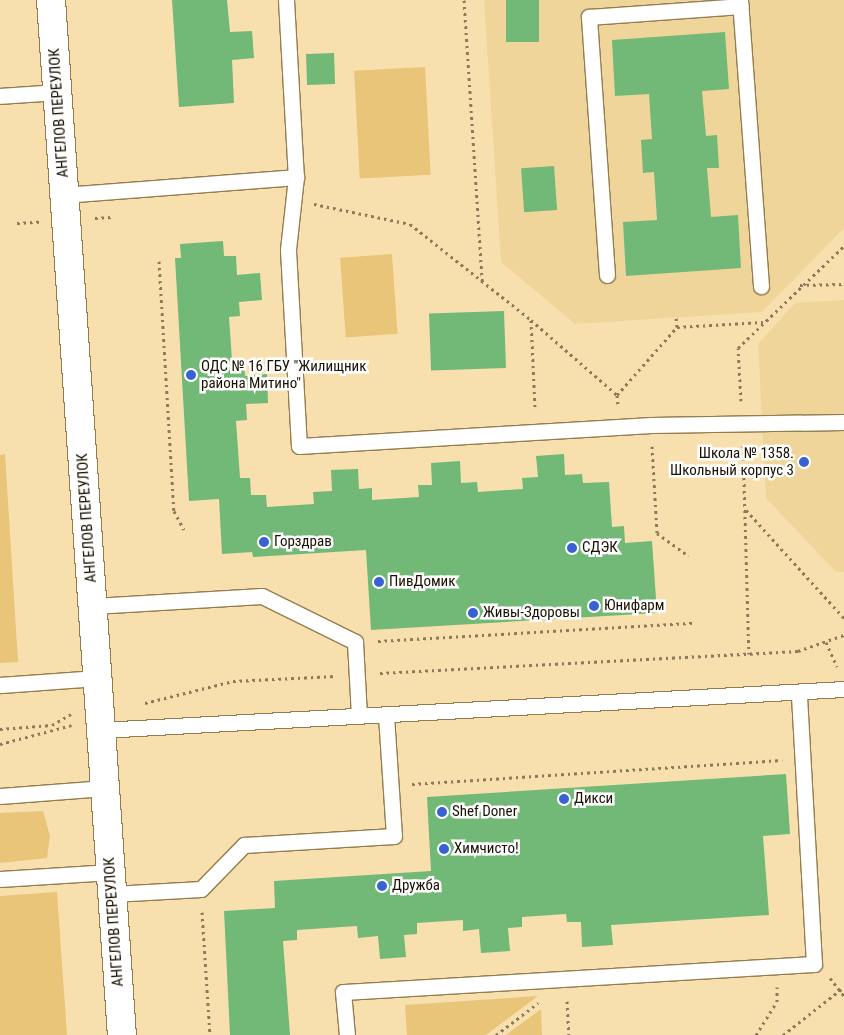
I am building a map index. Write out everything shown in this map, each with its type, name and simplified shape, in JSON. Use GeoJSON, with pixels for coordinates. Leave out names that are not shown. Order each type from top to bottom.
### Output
{"type":"FeatureCollection","features":[{"type":"Feature","properties":{"kind":"street","name":"АНГЕЛОВ ПЕРЕУЛОК"},"geometry":{"type":"LineString","coordinates":[[51,0],[122,1035]]}},
{"type":"Feature","properties":{"kind":"lane"},"geometry":{"type":"LineString","coordinates":[[286,0],[296,177],[288,250],[299,446],[651,425],[742,427],[844,422]]}},
{"type":"Feature","properties":{"kind":"lane"},"geometry":{"type":"LineString","coordinates":[[607,275],[588,17],[741,3],[760,286]]}},
{"type":"Feature","properties":{"kind":"lane"},"geometry":{"type":"LineString","coordinates":[[0,96],[58,92]]}},
{"type":"Feature","properties":{"kind":"lane"},"geometry":{"type":"LineString","coordinates":[[64,194],[296,177]]}},
{"type":"Feature","properties":{"kind":"lane"},"geometry":{"type":"LineString","coordinates":[[93,606],[262,596],[354,642],[359,716]]}},
{"type":"Feature","properties":{"kind":"lane"},"geometry":{"type":"LineString","coordinates":[[0,685],[98,678]]}},
{"type":"Feature","properties":{"kind":"lane"},"geometry":{"type":"LineString","coordinates":[[101,730],[844,689]]}},
{"type":"Feature","properties":{"kind":"lane"},"geometry":{"type":"LineString","coordinates":[[347,1035],[344,992],[814,964],[799,692]]}},
{"type":"Feature","properties":{"kind":"lane"},"geometry":{"type":"LineString","coordinates":[[0,880],[112,883],[201,889],[244,845],[394,836],[386,714]]}},
{"type":"Feature","properties":{"kind":"lane"},"geometry":{"type":"LineString","coordinates":[[0,796],[105,788]]}},
{"type":"Feature","properties":{"kind":"path"},"geometry":{"type":"LineString","coordinates":[[464,0],[482,281]]}},
{"type":"Feature","properties":{"kind":"path"},"geometry":{"type":"LineString","coordinates":[[294,200],[410,224],[531,320],[617,395]]}},
{"type":"Feature","properties":{"kind":"path"},"geometry":{"type":"LineString","coordinates":[[87,219],[112,217]]}},
{"type":"Feature","properties":{"kind":"path"},"geometry":{"type":"LineString","coordinates":[[17,224],[48,222]]}},
{"type":"Feature","properties":{"kind":"path"},"geometry":{"type":"LineString","coordinates":[[750,654],[746,510],[738,348],[800,284],[844,246]]}},
{"type":"Feature","properties":{"kind":"path"},"geometry":{"type":"LineString","coordinates":[[160,261],[174,511],[184,530]]}},
{"type":"Feature","properties":{"kind":"path"},"geometry":{"type":"LineString","coordinates":[[800,284],[844,284]]}},
{"type":"Feature","properties":{"kind":"path"},"geometry":{"type":"LineString","coordinates":[[676,317],[677,327]]}},
{"type":"Feature","properties":{"kind":"path"},"geometry":{"type":"LineString","coordinates":[[531,320],[537,432]]}},
{"type":"Feature","properties":{"kind":"path"},"geometry":{"type":"LineString","coordinates":[[619,427],[617,395],[677,327],[763,322]]}},
{"type":"Feature","properties":{"kind":"path"},"geometry":{"type":"LineString","coordinates":[[651,425],[657,533],[689,556]]}},
{"type":"Feature","properties":{"kind":"path"},"geometry":{"type":"LineString","coordinates":[[746,510],[844,618]]}},
{"type":"Feature","properties":{"kind":"path"},"geometry":{"type":"LineString","coordinates":[[354,642],[693,623]]}},
{"type":"Feature","properties":{"kind":"path"},"geometry":{"type":"LineString","coordinates":[[146,703],[233,681],[798,651],[844,635]]}},
{"type":"Feature","properties":{"kind":"path"},"geometry":{"type":"LineString","coordinates":[[826,642],[840,674]]}},
{"type":"Feature","properties":{"kind":"path"},"geometry":{"type":"LineString","coordinates":[[0,729],[52,725],[74,712]]}},
{"type":"Feature","properties":{"kind":"path"},"geometry":{"type":"LineString","coordinates":[[391,785],[803,759]]}},
{"type":"Feature","properties":{"kind":"path"},"geometry":{"type":"LineString","coordinates":[[201,889],[210,1035]]}},
{"type":"Feature","properties":{"kind":"path"},"geometry":{"type":"LineString","coordinates":[[756,1035],[777,1002],[776,966]]}},
{"type":"Feature","properties":{"kind":"path"},"geometry":{"type":"LineString","coordinates":[[496,1035],[566,980]]}},
{"type":"Feature","properties":{"kind":"path"},"geometry":{"type":"LineString","coordinates":[[566,980],[569,1035]]}},
{"type":"Feature","properties":{"kind":"path"},"geometry":{"type":"LineString","coordinates":[[783,1035],[844,987]]}},
{"type":"Feature","properties":{"kind":"shaded area"},"geometry":{"type":"Polygon","coordinates":[[[484,0],[844,0],[844,228],[762,312],[575,324],[501,262],[484,0]]]}},
{"type":"Feature","properties":{"kind":"shaded area"},"geometry":{"type":"Polygon","coordinates":[[[425,67],[431,175],[360,179],[354,71],[425,67]]]}},
{"type":"Feature","properties":{"kind":"shaded area"},"geometry":{"type":"Polygon","coordinates":[[[392,254],[398,334],[346,337],[340,258],[392,254]]]}},
{"type":"Feature","properties":{"kind":"shaded area","name":"Школа № 1358. Школьный корпус 3"},"geometry":{"type":"Polygon","coordinates":[[[844,300],[844,572],[836,572],[766,498],[758,344],[795,303],[844,300]]]}},
{"type":"Feature","properties":{"kind":"shaded area"},"geometry":{"type":"Polygon","coordinates":[[[5,454],[18,662],[0,663],[0,455],[5,454]]]}},
{"type":"Feature","properties":{"kind":"shaded area"},"geometry":{"type":"Polygon","coordinates":[[[43,811],[50,836],[47,858],[0,863],[0,813],[43,811]]]}},
{"type":"Feature","properties":{"kind":"shaded area"},"geometry":{"type":"Polygon","coordinates":[[[57,892],[67,1035],[0,1035],[0,896],[57,892]]]}},
{"type":"Feature","properties":{"kind":"shaded area"},"geometry":{"type":"Polygon","coordinates":[[[538,996],[486,1035],[407,1035],[405,1005],[538,996]]]}},
{"type":"Feature","properties":{"kind":"shaded area"},"geometry":{"type":"Polygon","coordinates":[[[541,1009],[542,1035],[506,1035],[541,1009]]]}},
{"type":"Feature","properties":{"kind":"building"},"geometry":{"type":"Polygon","coordinates":[[[172,0],[227,0],[230,32],[252,31],[254,58],[232,60],[234,103],[179,107],[172,0]]]}},
{"type":"Feature","properties":{"kind":"building"},"geometry":{"type":"Polygon","coordinates":[[[506,0],[539,0],[539,42],[506,42],[506,0]]]}},
{"type":"Feature","properties":{"kind":"building"},"geometry":{"type":"Polygon","coordinates":[[[725,32],[729,89],[702,91],[706,136],[717,135],[719,168],[707,168],[711,217],[738,215],[741,268],[626,276],[623,222],[657,220],[654,172],[643,173],[641,140],[652,139],[649,94],[615,96],[612,40],[725,32]]]}},
{"type":"Feature","properties":{"kind":"building"},"geometry":{"type":"Polygon","coordinates":[[[334,53],[335,84],[307,85],[306,54],[334,53]]]}},
{"type":"Feature","properties":{"kind":"building"},"geometry":{"type":"Polygon","coordinates":[[[554,166],[557,210],[524,212],[521,168],[554,166]]]}},
{"type":"Feature","properties":{"kind":"building"},"geometry":{"type":"Polygon","coordinates":[[[223,241],[224,256],[236,256],[237,275],[260,273],[262,300],[239,302],[240,316],[229,317],[232,360],[244,359],[245,376],[267,374],[268,403],[246,404],[247,420],[236,421],[240,478],[250,478],[251,495],[266,495],[267,507],[314,504],[313,492],[332,491],[331,470],[358,469],[359,489],[372,488],[372,500],[419,497],[418,485],[432,485],[431,463],[460,461],[461,483],[477,482],[478,492],[523,489],[522,478],[538,477],[536,456],[564,454],[565,475],[582,474],[583,483],[609,482],[612,527],[624,526],[625,543],[652,541],[657,613],[371,630],[366,550],[253,557],[252,552],[222,554],[219,499],[189,501],[175,258],[181,258],[180,244],[223,241]]]}},
{"type":"Feature","properties":{"kind":"building"},"geometry":{"type":"Polygon","coordinates":[[[504,311],[506,368],[431,371],[429,314],[504,311]]]}},
{"type":"Feature","properties":{"kind":"building"},"geometry":{"type":"Polygon","coordinates":[[[786,774],[790,834],[763,836],[769,915],[611,925],[613,945],[582,947],[581,922],[567,922],[566,914],[522,917],[522,927],[508,928],[510,951],[481,953],[479,929],[463,931],[463,920],[417,923],[417,934],[404,935],[406,957],[380,959],[378,936],[358,938],[357,926],[297,930],[297,940],[283,941],[290,1035],[230,1035],[224,911],[275,908],[274,881],[431,871],[427,797],[786,774]]]}},
{"type":"Feature","properties":{"kind":"place","name":"ОДС № 16 ГБУ \"Жилищник района Митино\""},"geometry":{"type":"Point","coordinates":[191,375]}},
{"type":"Feature","properties":{"kind":"place","name":"Школа № 1358. Школьный корпус 3"},"geometry":{"type":"Point","coordinates":[804,462]}},
{"type":"Feature","properties":{"kind":"place","name":"Горздрав"},"geometry":{"type":"Point","coordinates":[264,542]}},
{"type":"Feature","properties":{"kind":"place","name":"СДЭК"},"geometry":{"type":"Point","coordinates":[572,548]}},
{"type":"Feature","properties":{"kind":"place","name":"ПивДомик"},"geometry":{"type":"Point","coordinates":[379,582]}},
{"type":"Feature","properties":{"kind":"place","name":"Юнифарм"},"geometry":{"type":"Point","coordinates":[594,606]}},
{"type":"Feature","properties":{"kind":"place","name":"Живы-Здоровы"},"geometry":{"type":"Point","coordinates":[473,613]}},
{"type":"Feature","properties":{"kind":"place","name":"Дикси"},"geometry":{"type":"Point","coordinates":[564,799]}},
{"type":"Feature","properties":{"kind":"place","name":"Shef Doner"},"geometry":{"type":"Point","coordinates":[442,812]}},
{"type":"Feature","properties":{"kind":"place","name":"Химчисто!"},"geometry":{"type":"Point","coordinates":[444,849]}},
{"type":"Feature","properties":{"kind":"place","name":"Дружба"},"geometry":{"type":"Point","coordinates":[382,886]}}]}
